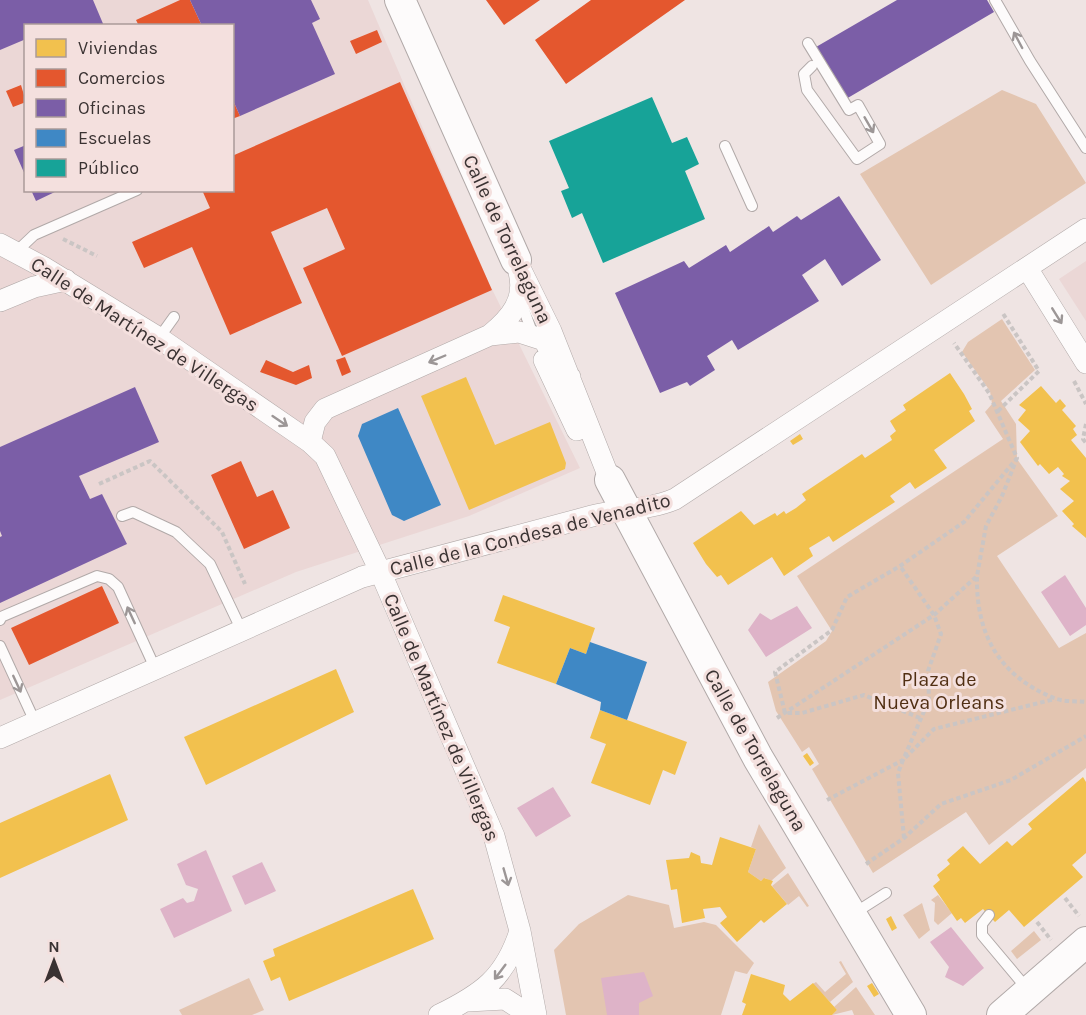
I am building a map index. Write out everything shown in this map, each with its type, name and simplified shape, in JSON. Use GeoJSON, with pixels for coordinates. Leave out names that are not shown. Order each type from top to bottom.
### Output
{"type":"FeatureCollection","features":[{"type":"Feature","properties":{"kind":"street","name":"Calle de Torrelaguna"},"geometry":{"type":"LineString","coordinates":[[400,0],[516,260],[540,305],[610,480],[624,508],[758,758],[911,1015]]}},
{"type":"Feature","properties":{"kind":"street","name":"Calle de la Condesa de Venadito"},"geometry":{"type":"LineString","coordinates":[[0,738],[335,587],[380,572],[624,508],[657,506],[675,499],[1086,229]]}},
{"type":"Feature","properties":{"kind":"street","name":"Calle de Martínez de Villergas"},"geometry":{"type":"LineString","coordinates":[[8,248],[66,280],[159,338],[310,442],[331,466],[380,572],[494,836],[520,931],[536,1015]]}},
{"type":"Feature","properties":{"kind":"street"},"geometry":{"type":"LineString","coordinates":[[490,335],[506,322],[520,299],[522,287],[516,260]]}},
{"type":"Feature","properties":{"kind":"street"},"geometry":{"type":"LineString","coordinates":[[1027,268],[1086,363]]}},
{"type":"Feature","properties":{"kind":"street"},"geometry":{"type":"LineString","coordinates":[[0,301],[34,287],[66,280]]}},
{"type":"Feature","properties":{"kind":"street"},"geometry":{"type":"LineString","coordinates":[[310,442],[315,422],[326,408],[490,335],[509,332],[533,335],[548,344],[561,370],[570,377]]}},
{"type":"Feature","properties":{"kind":"street","name":"Calle de Torrelaguna"},"geometry":{"type":"LineString","coordinates":[[533,335],[590,456],[610,480]]}},
{"type":"Feature","properties":{"kind":"street"},"geometry":{"type":"LineString","coordinates":[[1002,1015],[1029,991],[1082,929]]}},
{"type":"Feature","properties":{"kind":"street"},"geometry":{"type":"LineString","coordinates":[[439,1015],[467,1001],[501,972],[512,955],[520,931]]}},
{"type":"Feature","properties":{"kind":"street"},"geometry":{"type":"LineString","coordinates":[[467,1001],[505,999],[530,1015]]}},
{"type":"Feature","properties":{"kind":"lane"},"geometry":{"type":"LineString","coordinates":[[995,0],[1029,61],[1086,148]]}},
{"type":"Feature","properties":{"kind":"lane"},"geometry":{"type":"LineString","coordinates":[[808,43],[849,110],[858,105],[880,144],[857,159],[807,90],[804,74],[812,66]]}},
{"type":"Feature","properties":{"kind":"lane"},"geometry":{"type":"LineString","coordinates":[[725,146],[752,206]]}},
{"type":"Feature","properties":{"kind":"lane"},"geometry":{"type":"LineString","coordinates":[[8,248],[132,192]]}},
{"type":"Feature","properties":{"kind":"lane"},"geometry":{"type":"LineString","coordinates":[[520,299],[533,335]]}},
{"type":"Feature","properties":{"kind":"lane"},"geometry":{"type":"LineString","coordinates":[[159,338],[174,316]]}},
{"type":"Feature","properties":{"kind":"lane"},"geometry":{"type":"LineString","coordinates":[[122,516],[133,512],[176,532],[210,564],[226,593],[241,629]]}},
{"type":"Feature","properties":{"kind":"lane"},"geometry":{"type":"LineString","coordinates":[[0,620],[1,617],[98,576],[109,579],[118,587],[155,668]]}},
{"type":"Feature","properties":{"kind":"lane"},"geometry":{"type":"LineString","coordinates":[[0,646],[35,722]]}},
{"type":"Feature","properties":{"kind":"lane"},"geometry":{"type":"LineString","coordinates":[[852,915],[886,893]]}},
{"type":"Feature","properties":{"kind":"lane"},"geometry":{"type":"LineString","coordinates":[[989,915],[982,924],[982,935],[1029,991]]}},
{"type":"Feature","properties":{"kind":"path"},"geometry":{"type":"LineString","coordinates":[[66,240],[97,256]]}},
{"type":"Feature","properties":{"kind":"path"},"geometry":{"type":"LineString","coordinates":[[998,411],[1039,371],[1002,312]]}},
{"type":"Feature","properties":{"kind":"path"},"geometry":{"type":"LineString","coordinates":[[954,343],[998,411],[1017,459],[1002,496],[986,526],[977,576],[977,605],[985,633],[1010,674],[1055,699]]}},
{"type":"Feature","properties":{"kind":"path"},"geometry":{"type":"LineString","coordinates":[[1086,424],[1083,439],[1086,442]]}},
{"type":"Feature","properties":{"kind":"path"},"geometry":{"type":"LineString","coordinates":[[785,713],[775,672],[832,630],[847,597],[900,566],[964,522],[1017,459]]}},
{"type":"Feature","properties":{"kind":"path"},"geometry":{"type":"LineString","coordinates":[[99,484],[150,461],[222,532],[245,584]]}},
{"type":"Feature","properties":{"kind":"path"},"geometry":{"type":"LineString","coordinates":[[900,566],[934,615],[941,634],[928,671],[929,700],[898,773],[904,838]]}},
{"type":"Feature","properties":{"kind":"path"},"geometry":{"type":"LineString","coordinates":[[777,718],[934,615],[977,576]]}},
{"type":"Feature","properties":{"kind":"path"},"geometry":{"type":"LineString","coordinates":[[785,713],[802,713],[864,695],[920,718]]}},
{"type":"Feature","properties":{"kind":"path"},"geometry":{"type":"LineString","coordinates":[[827,800],[903,760],[934,729],[1055,699],[1086,702]]}},
{"type":"Feature","properties":{"kind":"path"},"geometry":{"type":"LineString","coordinates":[[866,864],[904,838],[941,804],[1011,780],[1086,736]]}},
{"type":"Feature","properties":{"kind":"path"},"geometry":{"type":"LineString","coordinates":[[1065,898],[1082,929]]}},
{"type":"Feature","properties":{"kind":"path"},"geometry":{"type":"LineString","coordinates":[[1037,922],[1051,940]]}},
{"type":"Feature","properties":{"kind":"shaded area"},"geometry":{"type":"Polygon","coordinates":[[[0,0],[368,0],[488,281],[580,468],[469,516],[296,572],[0,700],[0,0]]]}},
{"type":"Feature","properties":{"kind":"shaded area"},"geometry":{"type":"Polygon","coordinates":[[[1086,261],[1086,321],[1059,279],[1086,261]]]}},
{"type":"Feature","properties":{"kind":"shaded area"},"geometry":{"type":"Polygon","coordinates":[[[1065,575],[1086,608],[1086,625],[1070,636],[1041,592],[1065,575]]]}},
{"type":"Feature","properties":{"kind":"shaded area"},"geometry":{"type":"Polygon","coordinates":[[[797,606],[812,628],[766,657],[748,630],[760,613],[771,620],[797,606]]]}},
{"type":"Feature","properties":{"kind":"shaded area"},"geometry":{"type":"Polygon","coordinates":[[[553,787],[571,816],[536,837],[517,808],[553,787]]]}},
{"type":"Feature","properties":{"kind":"shaded area"},"geometry":{"type":"Polygon","coordinates":[[[206,850],[232,911],[174,938],[160,909],[183,898],[187,903],[194,901],[198,889],[186,885],[177,864],[206,850]]]}},
{"type":"Feature","properties":{"kind":"shaded area"},"geometry":{"type":"Polygon","coordinates":[[[262,862],[276,891],[245,905],[232,876],[262,862]]]}},
{"type":"Feature","properties":{"kind":"shaded area"},"geometry":{"type":"Polygon","coordinates":[[[951,927],[984,968],[963,986],[945,977],[949,967],[930,942],[951,927]]]}},
{"type":"Feature","properties":{"kind":"shaded area"},"geometry":{"type":"Polygon","coordinates":[[[644,972],[653,996],[639,1003],[639,1015],[607,1015],[601,978],[644,972]]]}},
{"type":"Feature","properties":{"kind":"green space"},"geometry":{"type":"Polygon","coordinates":[[[1002,90],[1036,104],[1086,183],[931,285],[860,174],[1002,90]]]}},
{"type":"Feature","properties":{"kind":"green space","name":"Plaza de Nueva Orleans"},"geometry":{"type":"Polygon","coordinates":[[[1002,319],[1035,370],[1001,401],[1016,424],[1017,459],[1058,516],[997,556],[1059,648],[1086,633],[1086,768],[989,845],[966,812],[873,873],[812,769],[819,764],[809,747],[802,752],[776,711],[768,682],[826,641],[832,631],[797,576],[1003,439],[985,412],[992,404],[990,391],[962,352],[968,342],[1002,319]]]}},
{"type":"Feature","properties":{"kind":"green space"},"geometry":{"type":"Polygon","coordinates":[[[759,824],[786,868],[771,881],[765,878],[761,881],[748,872],[756,849],[751,847],[759,824]]]}},
{"type":"Feature","properties":{"kind":"green space"},"geometry":{"type":"Polygon","coordinates":[[[788,873],[809,906],[807,907],[799,896],[788,905],[772,886],[788,873]]]}},
{"type":"Feature","properties":{"kind":"green space"},"geometry":{"type":"Polygon","coordinates":[[[628,895],[669,905],[674,928],[704,922],[716,925],[754,963],[747,974],[735,971],[721,1015],[566,1015],[554,950],[579,924],[628,895]]]}},
{"type":"Feature","properties":{"kind":"green space"},"geometry":{"type":"Polygon","coordinates":[[[938,895],[952,913],[938,925],[934,921],[935,903],[931,900],[938,895]]]}},
{"type":"Feature","properties":{"kind":"green space"},"geometry":{"type":"Polygon","coordinates":[[[922,903],[930,930],[919,939],[903,915],[922,903]]]}},
{"type":"Feature","properties":{"kind":"green space"},"geometry":{"type":"Polygon","coordinates":[[[1034,931],[1041,940],[1017,959],[1011,951],[1034,931]]]}},
{"type":"Feature","properties":{"kind":"green space"},"geometry":{"type":"Polygon","coordinates":[[[841,961],[853,982],[830,1002],[813,984],[816,982],[825,992],[846,974],[839,962],[841,961]]]}},
{"type":"Feature","properties":{"kind":"green space"},"geometry":{"type":"Polygon","coordinates":[[[249,978],[264,1010],[252,1015],[182,1015],[179,1010],[249,978]]]}},
{"type":"Feature","properties":{"kind":"green space"},"geometry":{"type":"Polygon","coordinates":[[[856,987],[875,1015],[854,1015],[852,1010],[832,1015],[837,1010],[834,1007],[856,987]]]}},
{"type":"Feature","properties":{"kind":"building: Viviendas"},"geometry":{"type":"Polygon","coordinates":[[[950,373],[972,409],[969,411],[975,421],[934,450],[947,468],[915,489],[910,482],[890,496],[895,502],[833,542],[829,536],[809,548],[813,556],[784,576],[772,557],[728,585],[721,575],[717,577],[706,564],[693,543],[741,511],[754,525],[775,513],[777,516],[784,511],[786,514],[796,508],[806,500],[802,494],[862,454],[865,458],[892,440],[890,436],[896,431],[890,421],[906,410],[903,405],[950,373]]]}},
{"type":"Feature","properties":{"kind":"building: Viviendas"},"geometry":{"type":"Polygon","coordinates":[[[466,377],[495,445],[550,422],[566,463],[565,469],[469,510],[421,396],[466,377]]]}},
{"type":"Feature","properties":{"kind":"building: Viviendas"},"geometry":{"type":"Polygon","coordinates":[[[1041,386],[1056,403],[1060,399],[1066,406],[1062,410],[1076,426],[1073,429],[1077,435],[1071,440],[1086,458],[1086,538],[1072,526],[1074,524],[1062,511],[1074,501],[1060,489],[1070,481],[1062,476],[1064,474],[1058,467],[1049,474],[1040,464],[1038,466],[1020,442],[1030,431],[1018,420],[1026,410],[1019,405],[1041,386]]]}},
{"type":"Feature","properties":{"kind":"building: Viviendas"},"geometry":{"type":"Polygon","coordinates":[[[800,434],[803,439],[793,445],[790,441],[800,434]]]}},
{"type":"Feature","properties":{"kind":"building: Viviendas"},"geometry":{"type":"Polygon","coordinates":[[[503,595],[595,628],[586,654],[570,648],[556,684],[497,663],[510,627],[494,621],[503,595]]]}},
{"type":"Feature","properties":{"kind":"building: Viviendas"},"geometry":{"type":"Polygon","coordinates":[[[336,669],[354,712],[206,785],[184,737],[336,669]]]}},
{"type":"Feature","properties":{"kind":"building: Viviendas"},"geometry":{"type":"Polygon","coordinates":[[[600,710],[687,742],[675,775],[663,770],[650,805],[591,783],[606,744],[590,738],[600,710]]]}},
{"type":"Feature","properties":{"kind":"building: Viviendas"},"geometry":{"type":"Polygon","coordinates":[[[807,753],[814,763],[810,766],[803,756],[807,753]]]}},
{"type":"Feature","properties":{"kind":"building: Viviendas"},"geometry":{"type":"Polygon","coordinates":[[[110,774],[128,820],[0,878],[0,823],[110,774]]]}},
{"type":"Feature","properties":{"kind":"building: Viviendas"},"geometry":{"type":"Polygon","coordinates":[[[1083,777],[1086,782],[1086,853],[1072,865],[1083,877],[1024,927],[1009,910],[995,922],[983,909],[965,923],[961,918],[957,921],[933,886],[940,880],[937,875],[950,864],[947,860],[963,846],[980,864],[1007,841],[1012,846],[1032,829],[1028,824],[1083,777]]]}},
{"type":"Feature","properties":{"kind":"building: Viviendas"},"geometry":{"type":"Polygon","coordinates":[[[720,837],[756,849],[748,872],[761,881],[764,878],[773,881],[771,885],[787,904],[764,923],[761,920],[737,942],[720,923],[727,917],[720,907],[703,909],[705,918],[682,923],[677,889],[671,890],[666,860],[689,858],[691,852],[700,856],[701,863],[712,865],[720,837]]]}},
{"type":"Feature","properties":{"kind":"building: Viviendas"},"geometry":{"type":"Polygon","coordinates":[[[413,889],[434,939],[289,1001],[280,977],[271,981],[263,961],[275,956],[273,949],[413,889]]]}},
{"type":"Feature","properties":{"kind":"building: Viviendas"},"geometry":{"type":"Polygon","coordinates":[[[891,916],[897,928],[892,931],[886,919],[891,916]]]}},
{"type":"Feature","properties":{"kind":"building: Viviendas"},"geometry":{"type":"Polygon","coordinates":[[[751,974],[785,985],[783,994],[790,1001],[813,983],[837,1010],[832,1015],[742,1015],[746,1004],[742,1002],[751,974]]]}},
{"type":"Feature","properties":{"kind":"building: Viviendas"},"geometry":{"type":"Polygon","coordinates":[[[872,983],[879,994],[874,997],[867,986],[872,983]]]}},
{"type":"Feature","properties":{"kind":"building: Comercios"},"geometry":{"type":"Polygon","coordinates":[[[180,0],[190,0],[201,24],[138,24],[136,20],[180,0]]]}},
{"type":"Feature","properties":{"kind":"building: Comercios"},"geometry":{"type":"Polygon","coordinates":[[[486,0],[540,0],[504,25],[486,0]]]}},
{"type":"Feature","properties":{"kind":"building: Comercios"},"geometry":{"type":"Polygon","coordinates":[[[591,0],[685,0],[566,84],[535,40],[591,0]]]}},
{"type":"Feature","properties":{"kind":"building: Comercios"},"geometry":{"type":"Polygon","coordinates":[[[377,30],[382,42],[356,54],[350,41],[377,30]]]}},
{"type":"Feature","properties":{"kind":"building: Comercios"},"geometry":{"type":"Polygon","coordinates":[[[400,82],[492,290],[342,356],[303,268],[345,249],[327,208],[271,232],[302,303],[230,335],[192,247],[144,268],[132,242],[210,208],[203,192],[234,192],[234,155],[400,82]]]}},
{"type":"Feature","properties":{"kind":"building: Comercios"},"geometry":{"type":"Polygon","coordinates":[[[21,85],[24,103],[13,107],[6,91],[21,85]]]}},
{"type":"Feature","properties":{"kind":"building: Comercios"},"geometry":{"type":"Polygon","coordinates":[[[234,102],[240,116],[234,118],[234,102]]]}},
{"type":"Feature","properties":{"kind":"building: Comercios"},"geometry":{"type":"Polygon","coordinates":[[[345,357],[351,372],[342,376],[336,360],[345,357]]]}},
{"type":"Feature","properties":{"kind":"building: Comercios"},"geometry":{"type":"Polygon","coordinates":[[[266,360],[293,372],[309,365],[312,378],[296,385],[260,372],[266,360]]]}},
{"type":"Feature","properties":{"kind":"building: Comercios"},"geometry":{"type":"Polygon","coordinates":[[[241,461],[257,497],[273,490],[290,528],[244,549],[211,475],[241,461]]]}},
{"type":"Feature","properties":{"kind":"building: Comercios"},"geometry":{"type":"Polygon","coordinates":[[[102,586],[119,623],[29,665],[11,628],[102,586]]]}},
{"type":"Feature","properties":{"kind":"building: Oficinas"},"geometry":{"type":"Polygon","coordinates":[[[0,0],[93,0],[103,24],[24,24],[24,40],[0,50],[0,0]]]}},
{"type":"Feature","properties":{"kind":"building: Oficinas"},"geometry":{"type":"Polygon","coordinates":[[[190,0],[311,0],[320,19],[312,23],[335,74],[240,116],[234,102],[234,24],[201,24],[190,0]]]}},
{"type":"Feature","properties":{"kind":"building: Oficinas"},"geometry":{"type":"Polygon","coordinates":[[[897,0],[987,0],[994,12],[846,99],[816,47],[897,0]]]}},
{"type":"Feature","properties":{"kind":"building: Oficinas"},"geometry":{"type":"Polygon","coordinates":[[[24,146],[24,172],[14,150],[24,146]]]}},
{"type":"Feature","properties":{"kind":"building: Oficinas"},"geometry":{"type":"Polygon","coordinates":[[[32,192],[55,192],[36,201],[32,192]]]}},
{"type":"Feature","properties":{"kind":"building: Oficinas"},"geometry":{"type":"Polygon","coordinates":[[[839,196],[881,260],[842,286],[825,259],[802,275],[819,301],[738,350],[732,340],[707,356],[715,370],[690,386],[687,382],[660,393],[615,293],[684,261],[689,268],[726,245],[730,252],[769,226],[773,232],[797,216],[801,220],[839,196]]]}},
{"type":"Feature","properties":{"kind":"building: Oficinas"},"geometry":{"type":"Polygon","coordinates":[[[135,387],[159,442],[79,476],[90,499],[102,494],[127,544],[0,603],[0,537],[2,536],[0,531],[0,447],[135,387]]]}},
{"type":"Feature","properties":{"kind":"building: Escuelas"},"geometry":{"type":"Polygon","coordinates":[[[398,408],[441,505],[404,521],[392,515],[358,436],[362,424],[398,408]]]}},
{"type":"Feature","properties":{"kind":"building: Escuelas"},"geometry":{"type":"Polygon","coordinates":[[[590,642],[647,662],[627,720],[600,710],[601,702],[556,684],[570,648],[586,654],[590,642]]]}},
{"type":"Feature","properties":{"kind":"building: Público"},"geometry":{"type":"Polygon","coordinates":[[[652,97],[672,143],[687,137],[699,164],[685,171],[705,219],[603,263],[582,213],[572,218],[561,191],[569,188],[549,141],[652,97]]]}}]}
